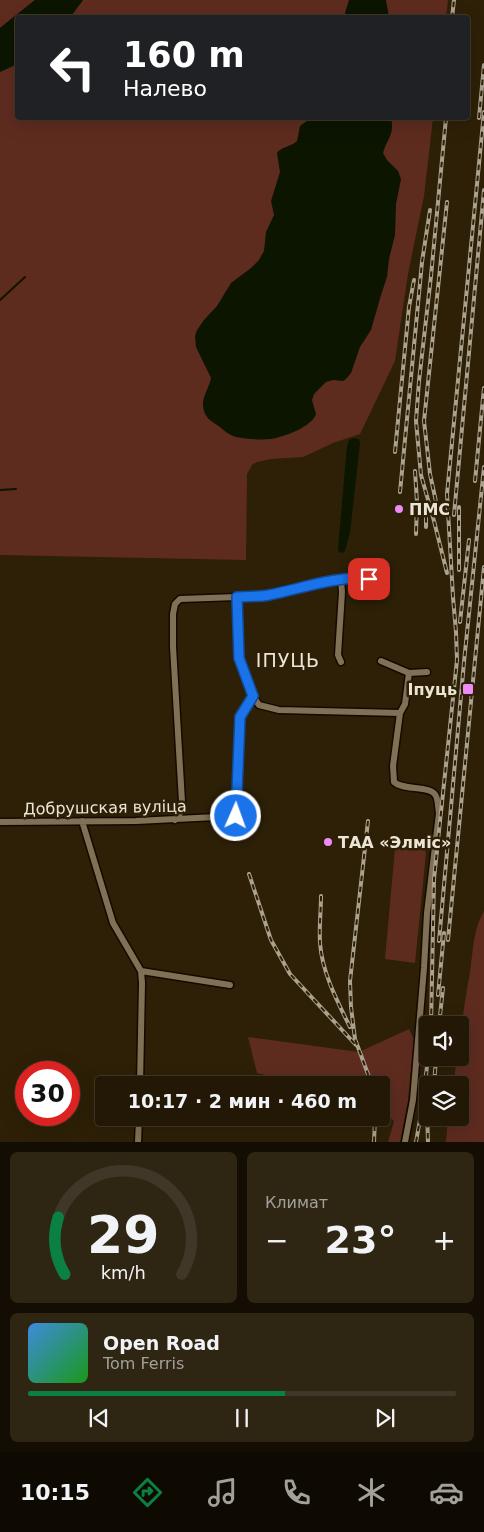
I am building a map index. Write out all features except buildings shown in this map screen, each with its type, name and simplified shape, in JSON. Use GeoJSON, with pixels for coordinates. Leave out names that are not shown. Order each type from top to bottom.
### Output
{"type":"FeatureCollection","features":[{"type":"Feature","properties":{"kind":"street"},"geometry":{"type":"LineString","coordinates":[[174,820],[180,813],[182,802],[173,647],[173,614],[175,604],[180,599],[267,595],[357,577],[381,580]]}},
{"type":"Feature","properties":{"kind":"street"},"geometry":{"type":"LineString","coordinates":[[340,580],[342,592],[338,655],[341,662]]}},
{"type":"Feature","properties":{"kind":"street"},"geometry":{"type":"LineString","coordinates":[[237,597],[239,658],[253,696],[259,705],[272,709],[400,714]]}},
{"type":"Feature","properties":{"kind":"street"},"geometry":{"type":"LineString","coordinates":[[381,661],[409,673],[428,672]]}},
{"type":"Feature","properties":{"kind":"street"},"geometry":{"type":"LineString","coordinates":[[405,1142],[413,1100],[427,913],[439,812],[437,797],[433,792],[398,786],[394,782],[393,766],[400,714],[405,704],[409,673]]}},
{"type":"Feature","properties":{"kind":"street","name":"Добрушская вуліца"},"geometry":{"type":"LineString","coordinates":[[0,822],[174,820],[236,816],[240,717],[253,696]]}},
{"type":"Feature","properties":{"kind":"street"},"geometry":{"type":"LineString","coordinates":[[82,821],[113,923],[140,971],[142,983],[140,1076]]}},
{"type":"Feature","properties":{"kind":"street"},"geometry":{"type":"LineString","coordinates":[[140,971],[230,985]]}},
{"type":"Feature","properties":{"kind":"street"},"geometry":{"type":"LineString","coordinates":[[138,1142],[139,1126]]}},
{"type":"Feature","properties":{"kind":"shaded area"},"geometry":{"type":"Polygon","coordinates":[[[0,0],[35,0],[15,15],[0,28],[0,0]]]}},
{"type":"Feature","properties":{"kind":"shaded area"},"geometry":{"type":"Polygon","coordinates":[[[35,0],[83,0],[72,15],[16,15],[35,0]]]}},
{"type":"Feature","properties":{"kind":"shaded area"},"geometry":{"type":"Polygon","coordinates":[[[83,0],[448,0],[446,15],[72,15],[83,0]]]}},
{"type":"Feature","properties":{"kind":"shaded area"},"geometry":{"type":"Polygon","coordinates":[[[349,0],[386,0],[389,15],[346,15],[349,0]]]}},
{"type":"Feature","properties":{"kind":"shaded area"},"geometry":{"type":"Polygon","coordinates":[[[15,16],[15,65],[0,72],[0,28],[15,16]]]}},
{"type":"Feature","properties":{"kind":"shaded area"},"geometry":{"type":"Polygon","coordinates":[[[15,65],[15,120],[433,120],[424,196],[408,274],[395,361],[360,434],[333,443],[303,457],[271,459],[252,465],[247,474],[246,560],[0,555],[0,72],[15,65]]]}},
{"type":"Feature","properties":{"kind":"shaded area"},"geometry":{"type":"Polygon","coordinates":[[[308,120],[391,120],[391,132],[383,153],[398,171],[401,179],[396,204],[395,235],[387,277],[371,330],[360,347],[351,373],[343,381],[333,380],[326,382],[314,394],[312,400],[316,414],[313,419],[296,431],[276,438],[249,439],[236,437],[211,421],[205,413],[203,402],[211,378],[196,347],[195,336],[197,330],[217,306],[231,283],[251,268],[264,251],[266,232],[274,215],[271,201],[280,172],[277,153],[297,141],[300,126],[308,120]]]}},
{"type":"Feature","properties":{"kind":"shaded area"},"geometry":{"type":"Polygon","coordinates":[[[359,439],[360,443],[350,532],[345,551],[342,553],[338,549],[347,446],[349,440],[359,439]]]}},
{"type":"Feature","properties":{"kind":"shaded area"},"geometry":{"type":"Polygon","coordinates":[[[396,837],[418,841],[422,844],[426,853],[415,963],[385,959],[396,837]]]}},
{"type":"Feature","properties":{"kind":"shaded area"},"geometry":{"type":"Polygon","coordinates":[[[484,911],[484,1142],[446,1142],[447,1126],[469,1126],[469,1076],[454,1076],[456,1066],[469,1066],[469,1016],[463,1016],[474,941],[480,918],[484,911]]]}},
{"type":"Feature","properties":{"kind":"shaded area"},"geometry":{"type":"Polygon","coordinates":[[[409,1029],[414,1039],[408,1101],[400,1142],[388,1142],[394,1121],[390,1118],[390,1076],[270,1076],[257,1073],[248,1037],[359,1052],[409,1029]]]}},
{"type":"Feature","properties":{"kind":"waterway"},"geometry":{"type":"LineString","coordinates":[[0,300],[25,277]]}},
{"type":"Feature","properties":{"kind":"waterway"},"geometry":{"type":"LineString","coordinates":[[0,490],[16,489]]}},
{"type":"Feature","properties":{"kind":"railway"},"geometry":{"type":"LineString","coordinates":[[452,15],[454,0]]}},
{"type":"Feature","properties":{"kind":"railway"},"geometry":{"type":"LineString","coordinates":[[479,118],[484,65]]}},
{"type":"Feature","properties":{"kind":"railway"},"geometry":{"type":"LineString","coordinates":[[431,1016],[434,879],[457,660],[447,494],[484,112]]}},
{"type":"Feature","properties":{"kind":"railway"},"geometry":{"type":"LineString","coordinates":[[446,120],[416,421],[421,475],[447,573]]}},
{"type":"Feature","properties":{"kind":"railway"},"geometry":{"type":"LineString","coordinates":[[454,515],[484,190]]}},
{"type":"Feature","properties":{"kind":"railway"},"geometry":{"type":"LineString","coordinates":[[438,511],[430,474],[424,421],[447,202]]}},
{"type":"Feature","properties":{"kind":"railway"},"geometry":{"type":"LineString","coordinates":[[400,492],[422,262],[430,210]]}},
{"type":"Feature","properties":{"kind":"railway"},"geometry":{"type":"LineString","coordinates":[[395,452],[409,307],[414,280]]}},
{"type":"Feature","properties":{"kind":"railway"},"geometry":{"type":"LineString","coordinates":[[475,481],[484,388]]}},
{"type":"Feature","properties":{"kind":"railway"},"geometry":{"type":"LineString","coordinates":[[439,941],[484,467]]}},
{"type":"Feature","properties":{"kind":"railway"},"geometry":{"type":"LineString","coordinates":[[415,471],[417,502],[416,534]]}},
{"type":"Feature","properties":{"kind":"railway"},"geometry":{"type":"LineString","coordinates":[[426,506],[426,527]]}},
{"type":"Feature","properties":{"kind":"railway"},"geometry":{"type":"LineString","coordinates":[[459,507],[459,570]]}},
{"type":"Feature","properties":{"kind":"railway"},"geometry":{"type":"LineString","coordinates":[[460,622],[469,540]]}},
{"type":"Feature","properties":{"kind":"railway"},"geometry":{"type":"LineString","coordinates":[[448,940],[484,567]]}},
{"type":"Feature","properties":{"kind":"railway"},"geometry":{"type":"LineString","coordinates":[[368,821],[350,981],[355,1039],[369,1076]]}},
{"type":"Feature","properties":{"kind":"railway"},"geometry":{"type":"LineString","coordinates":[[249,874],[271,940],[290,974],[356,1045]]}},
{"type":"Feature","properties":{"kind":"railway"},"geometry":{"type":"LineString","coordinates":[[321,896],[321,954],[331,986],[350,1027]]}},
{"type":"Feature","properties":{"kind":"railway"},"geometry":{"type":"LineString","coordinates":[[438,995],[444,933]]}},
{"type":"Feature","properties":{"kind":"railway"},"geometry":{"type":"LineString","coordinates":[[440,1016],[443,988]]}},
{"type":"Feature","properties":{"kind":"railway"},"geometry":{"type":"LineString","coordinates":[[416,1142],[427,1066]]}},
{"type":"Feature","properties":{"kind":"railway"},"geometry":{"type":"LineString","coordinates":[[435,1066],[435,1076]]}},
{"type":"Feature","properties":{"kind":"railway"},"geometry":{"type":"LineString","coordinates":[[374,1142],[375,1126]]}},
{"type":"Feature","properties":{"kind":"railway"},"geometry":{"type":"LineString","coordinates":[[427,1126],[428,1142]]}},
{"type":"Feature","properties":{"kind":"place","name":"ПМС"},"geometry":{"type":"Point","coordinates":[399,509]}},
{"type":"Feature","properties":{"kind":"place","name":"Іпуць"},"geometry":{"type":"Point","coordinates":[468,689]}},
{"type":"Feature","properties":{"kind":"place","name":"ТАА «Элміс»"},"geometry":{"type":"Point","coordinates":[328,842]}},
{"type":"Feature","properties":{"kind":"district","name":"ІПУЦЬ"},"geometry":{"type":"Point","coordinates":[288,660]}},
{"type":"Feature","properties":{"kind":"route"},"geometry":{"type":"LineString","coordinates":[[236,816],[240,717],[253,696],[239,658],[237,597],[267,595],[294,588],[357,577],[369,579]]}}]}
